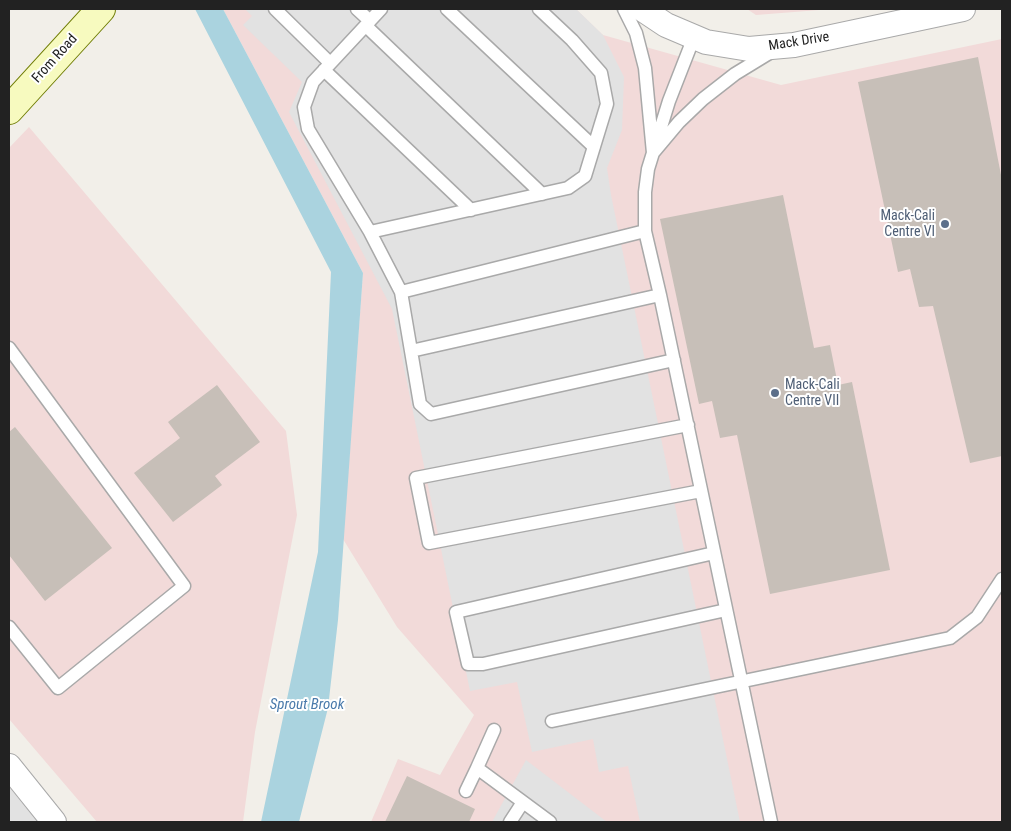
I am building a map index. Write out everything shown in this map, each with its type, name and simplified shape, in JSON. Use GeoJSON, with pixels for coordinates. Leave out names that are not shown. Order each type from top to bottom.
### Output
{"type":"FeatureCollection","features":[{"type":"Feature","properties":{"kind":"street","name":"From Road"},"geometry":{"type":"LineString","coordinates":[[9,110],[101,9]]}},
{"type":"Feature","properties":{"kind":"street","name":"Mack Drive"},"geometry":{"type":"LineString","coordinates":[[642,9],[666,25],[706,42],[749,49],[794,45],[963,9]]}},
{"type":"Feature","properties":{"kind":"street"},"geometry":{"type":"LineString","coordinates":[[9,766],[54,822]]}},
{"type":"Feature","properties":{"kind":"lane"},"geometry":{"type":"LineString","coordinates":[[275,9],[327,67],[471,210]]}},
{"type":"Feature","properties":{"kind":"lane"},"geometry":{"type":"LineString","coordinates":[[357,9],[368,23],[542,194]]}},
{"type":"Feature","properties":{"kind":"lane"},"geometry":{"type":"LineString","coordinates":[[382,9],[313,82],[304,107],[308,129],[370,232],[401,292],[420,404],[431,414],[674,360]]}},
{"type":"Feature","properties":{"kind":"lane"},"geometry":{"type":"LineString","coordinates":[[447,9],[594,147]]}},
{"type":"Feature","properties":{"kind":"lane"},"geometry":{"type":"LineString","coordinates":[[370,232],[568,188],[585,176],[607,104],[601,74],[572,40],[539,9]]}},
{"type":"Feature","properties":{"kind":"lane"},"geometry":{"type":"LineString","coordinates":[[624,9],[636,33],[645,68],[653,153]]}},
{"type":"Feature","properties":{"kind":"lane"},"geometry":{"type":"LineString","coordinates":[[694,37],[670,101],[648,169],[645,192],[645,231],[688,425],[771,822]]}},
{"type":"Feature","properties":{"kind":"lane"},"geometry":{"type":"LineString","coordinates":[[653,153],[679,122],[703,99],[735,74],[781,46]]}},
{"type":"Feature","properties":{"kind":"lane"},"geometry":{"type":"LineString","coordinates":[[401,292],[645,231]]}},
{"type":"Feature","properties":{"kind":"lane"},"geometry":{"type":"LineString","coordinates":[[411,351],[660,295]]}},
{"type":"Feature","properties":{"kind":"lane"},"geometry":{"type":"LineString","coordinates":[[9,348],[184,586],[58,688],[9,627]]}},
{"type":"Feature","properties":{"kind":"lane"},"geometry":{"type":"LineString","coordinates":[[688,425],[416,478],[429,543],[701,490]]}},
{"type":"Feature","properties":{"kind":"lane"},"geometry":{"type":"LineString","coordinates":[[714,552],[456,612],[468,664],[483,664],[726,610]]}},
{"type":"Feature","properties":{"kind":"lane"},"geometry":{"type":"LineString","coordinates":[[552,721],[950,638],[977,617],[1002,579]]}},
{"type":"Feature","properties":{"kind":"lane"},"geometry":{"type":"LineString","coordinates":[[466,791],[494,730]]}},
{"type":"Feature","properties":{"kind":"lane"},"geometry":{"type":"LineString","coordinates":[[477,768],[550,822]]}},
{"type":"Feature","properties":{"kind":"lane"},"geometry":{"type":"LineString","coordinates":[[510,822],[523,802]]}},
{"type":"Feature","properties":{"kind":"shaded area"},"geometry":{"type":"Polygon","coordinates":[[[223,9],[576,9],[603,35],[781,85],[1002,39],[1002,822],[371,822],[398,759],[440,775],[474,715],[397,627],[343,539],[363,273],[223,9]]]}},
{"type":"Feature","properties":{"kind":"shaded area"},"geometry":{"type":"Polygon","coordinates":[[[245,9],[576,9],[603,35],[624,77],[622,130],[607,168],[611,195],[740,822],[640,822],[628,766],[599,772],[593,739],[532,752],[517,682],[470,691],[392,309],[289,112],[302,82],[243,25],[252,16],[245,9]]]}},
{"type":"Feature","properties":{"kind":"shaded area"},"geometry":{"type":"Polygon","coordinates":[[[747,9],[832,9],[756,15],[747,9]]]}},
{"type":"Feature","properties":{"kind":"shaded area"},"geometry":{"type":"Polygon","coordinates":[[[29,127],[286,431],[297,515],[255,732],[243,822],[97,822],[9,719],[9,148],[29,127]]]}},
{"type":"Feature","properties":{"kind":"shaded area"},"geometry":{"type":"Polygon","coordinates":[[[526,760],[607,822],[492,822],[526,760]]]}},
{"type":"Feature","properties":{"kind":"shaded area"},"geometry":{"type":"Polygon","coordinates":[[[9,766],[54,822],[9,822],[9,766]]]}},
{"type":"Feature","properties":{"kind":"water","name":"Sprout Brook"},"geometry":{"type":"Polygon","coordinates":[[[195,9],[223,9],[363,273],[338,620],[328,708],[299,822],[261,822],[318,552],[331,272],[195,9]]]}},
{"type":"Feature","properties":{"kind":"building","name":"Mack-Cali Centre VI"},"geometry":{"type":"Polygon","coordinates":[[[978,57],[1002,180],[1002,456],[970,463],[933,306],[919,307],[910,269],[898,272],[858,82],[978,57]]]}},
{"type":"Feature","properties":{"kind":"building","name":"Mack-Cali Centre VII"},"geometry":{"type":"Polygon","coordinates":[[[783,195],[814,348],[830,345],[838,385],[852,382],[890,570],[770,594],[737,435],[720,438],[712,401],[699,404],[660,219],[783,195]]]}},
{"type":"Feature","properties":{"kind":"building"},"geometry":{"type":"Polygon","coordinates":[[[217,385],[260,442],[215,476],[222,485],[173,522],[134,473],[180,438],[168,422],[217,385]]]}},
{"type":"Feature","properties":{"kind":"building"},"geometry":{"type":"Polygon","coordinates":[[[15,427],[112,548],[45,601],[9,555],[9,432],[15,427]]]}},
{"type":"Feature","properties":{"kind":"building"},"geometry":{"type":"Polygon","coordinates":[[[407,776],[475,809],[469,822],[385,822],[407,776]]]}},
{"type":"Feature","properties":{"kind":"place","name":"Mack-Cali Centre VI"},"geometry":{"type":"Point","coordinates":[945,224]}},
{"type":"Feature","properties":{"kind":"place","name":"Mack-Cali Centre VII"},"geometry":{"type":"Point","coordinates":[775,393]}}]}
